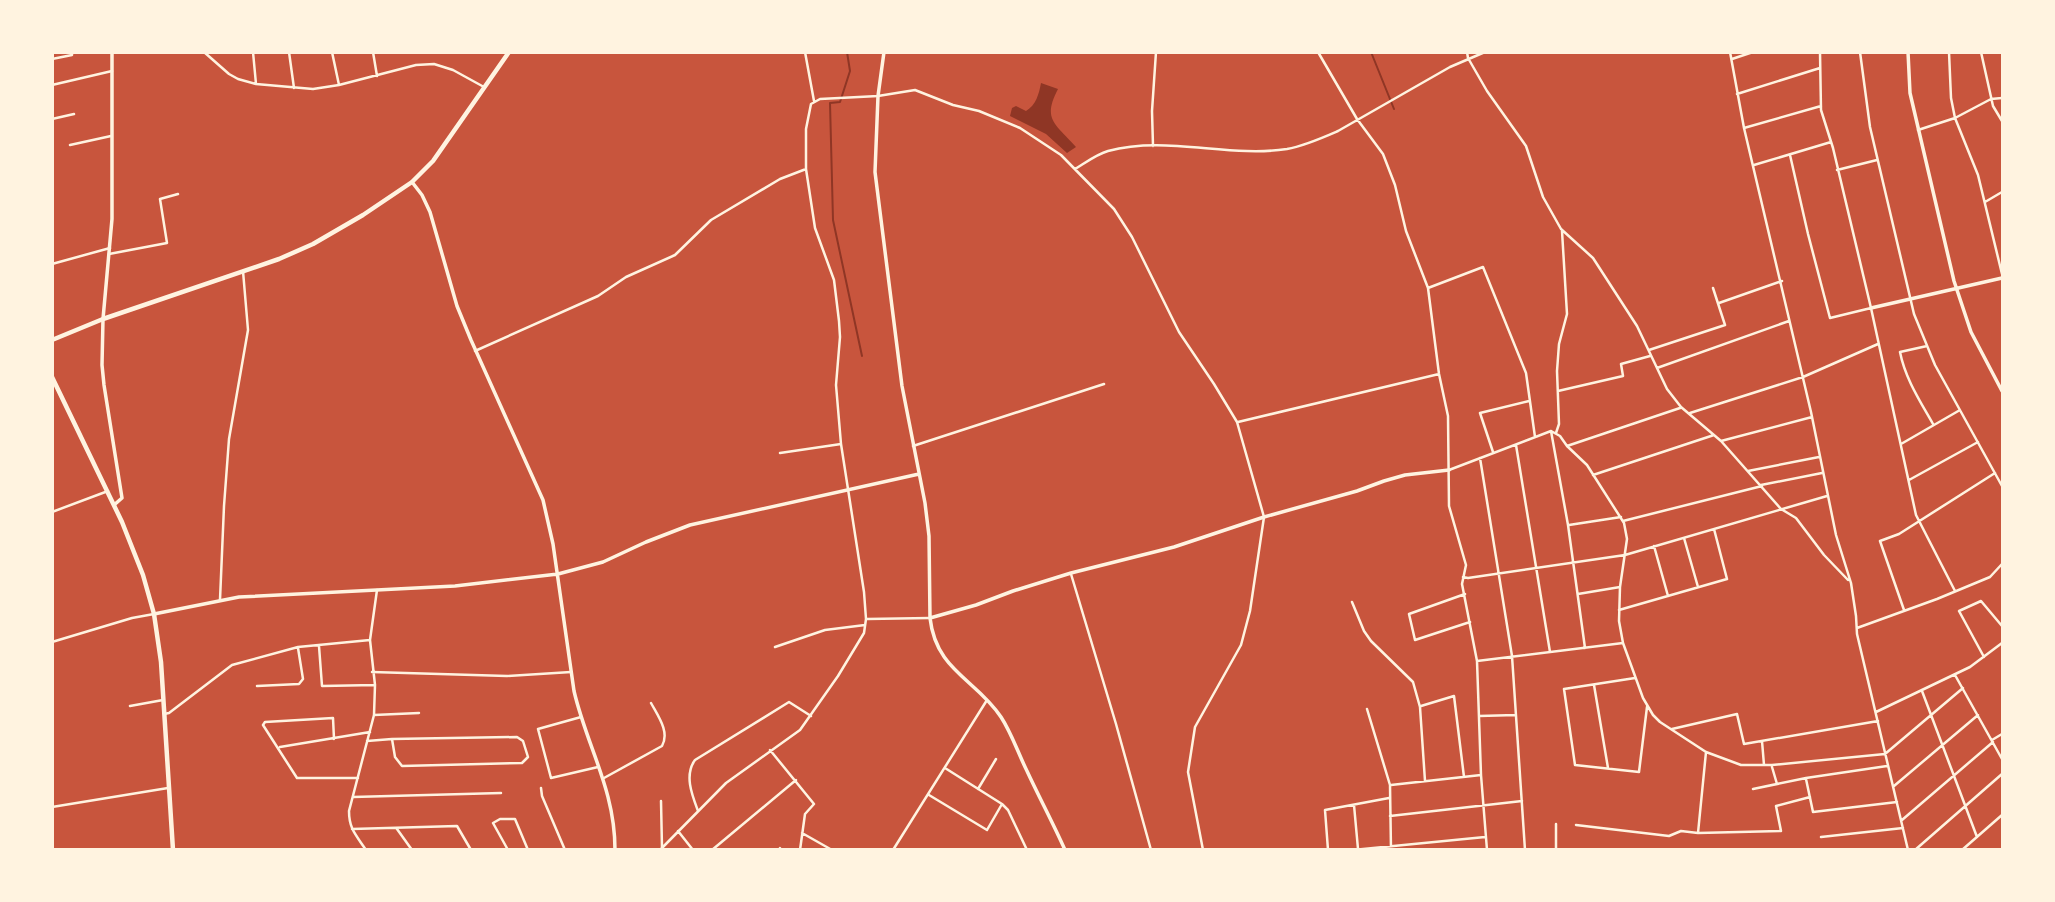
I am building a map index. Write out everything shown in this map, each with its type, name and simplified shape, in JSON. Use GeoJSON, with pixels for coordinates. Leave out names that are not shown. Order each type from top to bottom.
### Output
{"type":"FeatureCollection","features":[{"type":"Feature","properties":{"kind":"main road"},"geometry":{"type":"LineString","coordinates":[[52,340],[103,319],[279,259],[313,244],[363,215],[423,172],[443,149],[509,52]]}},
{"type":"Feature","properties":{"kind":"main road"},"geometry":{"type":"LineString","coordinates":[[52,377],[114,505],[143,575],[154,614],[160,662],[173,849]]}},
{"type":"Feature","properties":{"kind":"street"},"geometry":{"type":"LineString","coordinates":[[52,59],[72,55],[72,52]]}},
{"type":"Feature","properties":{"kind":"street"},"geometry":{"type":"LineString","coordinates":[[111,52],[113,136],[110,254],[103,319],[104,385],[122,498],[114,505]]}},
{"type":"Feature","properties":{"kind":"street"},"geometry":{"type":"LineString","coordinates":[[204,52],[238,79],[294,88],[313,89],[339,85],[416,65],[434,64],[453,70],[484,87]]}},
{"type":"Feature","properties":{"kind":"street"},"geometry":{"type":"LineString","coordinates":[[253,52],[256,83]]}},
{"type":"Feature","properties":{"kind":"street"},"geometry":{"type":"LineString","coordinates":[[289,52],[294,88]]}},
{"type":"Feature","properties":{"kind":"street"},"geometry":{"type":"LineString","coordinates":[[332,52],[339,85]]}},
{"type":"Feature","properties":{"kind":"street"},"geometry":{"type":"LineString","coordinates":[[373,52],[377,75]]}},
{"type":"Feature","properties":{"kind":"street"},"geometry":{"type":"LineString","coordinates":[[804,52],[814,102]]}},
{"type":"Feature","properties":{"kind":"street"},"geometry":{"type":"LineString","coordinates":[[884,52],[878,96],[875,172],[902,386],[929,536],[931,632],[959,676],[1000,715],[1065,849]]}},
{"type":"Feature","properties":{"kind":"street"},"geometry":{"type":"LineString","coordinates":[[1153,146],[1152,111],[1156,52]]}},
{"type":"Feature","properties":{"kind":"street"},"geometry":{"type":"LineString","coordinates":[[1318,52],[1357,119],[1383,154],[1390,170],[1406,231],[1428,288],[1439,374],[1448,416],[1449,506],[1466,565],[1462,584],[1476,661],[1487,849]]}},
{"type":"Feature","properties":{"kind":"street"},"geometry":{"type":"LineString","coordinates":[[1467,52],[1487,91],[1527,146],[1543,197],[1562,230],[1594,258],[1637,327],[1667,389],[1681,407],[1721,441],[1781,509],[1796,518],[1824,555],[1851,583]]}},
{"type":"Feature","properties":{"kind":"street"},"geometry":{"type":"LineString","coordinates":[[1075,169],[1107,152],[1153,146],[1254,151],[1288,149],[1318,139],[1450,66],[1485,52]]}},
{"type":"Feature","properties":{"kind":"street"},"geometry":{"type":"LineString","coordinates":[[1730,52],[1744,128],[1782,281],[1827,496],[1851,583],[1857,634],[1908,849]]}},
{"type":"Feature","properties":{"kind":"street"},"geometry":{"type":"LineString","coordinates":[[1731,59],[1753,52]]}},
{"type":"Feature","properties":{"kind":"street"},"geometry":{"type":"LineString","coordinates":[[1820,52],[1821,106],[1871,308],[1918,522],[1955,592]]}},
{"type":"Feature","properties":{"kind":"street"},"geometry":{"type":"LineString","coordinates":[[1860,52],[1870,127],[1914,314],[1936,365],[2003,486]]}},
{"type":"Feature","properties":{"kind":"street"},"geometry":{"type":"LineString","coordinates":[[1908,52],[1910,93],[1957,289],[1971,332],[2003,391]]}},
{"type":"Feature","properties":{"kind":"street"},"geometry":{"type":"LineString","coordinates":[[1790,155],[1830,318],[2003,276],[1978,175],[1955,118],[1951,98],[1949,52]]}},
{"type":"Feature","properties":{"kind":"street"},"geometry":{"type":"LineString","coordinates":[[1980,52],[1991,99],[2003,121]]}},
{"type":"Feature","properties":{"kind":"street"},"geometry":{"type":"LineString","coordinates":[[1737,94],[1820,68]]}},
{"type":"Feature","properties":{"kind":"street"},"geometry":{"type":"LineString","coordinates":[[52,85],[112,71]]}},
{"type":"Feature","properties":{"kind":"street"},"geometry":{"type":"LineString","coordinates":[[661,848],[726,783],[800,730],[864,633],[864,592],[841,444],[836,385],[839,321],[834,281],[815,229],[806,169],[806,129],[809,110],[814,102],[820,99],[878,96],[915,90],[953,105],[979,111],[1020,128],[1044,142],[1061,155],[1114,209],[1132,237],[1179,332],[1237,422],[1264,517],[1251,611],[1241,645],[1195,727],[1188,772],[1203,849]]}},
{"type":"Feature","properties":{"kind":"street"},"geometry":{"type":"LineString","coordinates":[[1918,130],[1955,118],[1991,99],[2003,98]]}},
{"type":"Feature","properties":{"kind":"street"},"geometry":{"type":"LineString","coordinates":[[1744,128],[1821,106]]}},
{"type":"Feature","properties":{"kind":"street"},"geometry":{"type":"LineString","coordinates":[[52,119],[74,114]]}},
{"type":"Feature","properties":{"kind":"street"},"geometry":{"type":"LineString","coordinates":[[70,145],[113,136]]}},
{"type":"Feature","properties":{"kind":"street"},"geometry":{"type":"LineString","coordinates":[[1753,165],[1831,142]]}},
{"type":"Feature","properties":{"kind":"street"},"geometry":{"type":"LineString","coordinates":[[1837,170],[1877,160]]}},
{"type":"Feature","properties":{"kind":"street"},"geometry":{"type":"LineString","coordinates":[[475,351],[598,296],[626,278],[675,255],[711,220],[780,179],[806,169]]}},
{"type":"Feature","properties":{"kind":"street"},"geometry":{"type":"LineString","coordinates":[[412,182],[430,212],[457,306],[475,351],[543,500],[558,574],[570,672],[581,717],[604,778],[613,816],[615,849]]}},
{"type":"Feature","properties":{"kind":"street"},"geometry":{"type":"LineString","coordinates":[[1985,202],[2003,192]]}},
{"type":"Feature","properties":{"kind":"street"},"geometry":{"type":"LineString","coordinates":[[110,254],[167,243],[160,199],[178,194]]}},
{"type":"Feature","properties":{"kind":"street"},"geometry":{"type":"LineString","coordinates":[[1556,433],[1559,424],[1556,392],[1559,344],[1567,314],[1562,230]]}},
{"type":"Feature","properties":{"kind":"street"},"geometry":{"type":"LineString","coordinates":[[52,264],[110,248]]}},
{"type":"Feature","properties":{"kind":"street"},"geometry":{"type":"LineString","coordinates":[[1428,288],[1483,267],[1526,373],[1535,437]]}},
{"type":"Feature","properties":{"kind":"street"},"geometry":{"type":"LineString","coordinates":[[220,600],[229,439],[248,330],[243,271]]}},
{"type":"Feature","properties":{"kind":"street"},"geometry":{"type":"LineString","coordinates":[[1718,303],[1782,281]]}},
{"type":"Feature","properties":{"kind":"street"},"geometry":{"type":"LineString","coordinates":[[1648,351],[1725,325],[1713,288]]}},
{"type":"Feature","properties":{"kind":"street"},"geometry":{"type":"LineString","coordinates":[[1657,369],[1790,320]]}},
{"type":"Feature","properties":{"kind":"street"},"geometry":{"type":"LineString","coordinates":[[1690,413],[1803,377],[1879,344]]}},
{"type":"Feature","properties":{"kind":"street"},"geometry":{"type":"LineString","coordinates":[[1927,346],[1900,352],[1908,380],[1933,424]]}},
{"type":"Feature","properties":{"kind":"street"},"geometry":{"type":"LineString","coordinates":[[1556,392],[1623,376],[1621,364],[1650,356]]}},
{"type":"Feature","properties":{"kind":"street"},"geometry":{"type":"LineString","coordinates":[[1237,422],[1439,374]]}},
{"type":"Feature","properties":{"kind":"street"},"geometry":{"type":"LineString","coordinates":[[914,446],[1104,384]]}},
{"type":"Feature","properties":{"kind":"street"},"geometry":{"type":"LineString","coordinates":[[1493,452],[1480,413],[1530,400]]}},
{"type":"Feature","properties":{"kind":"street"},"geometry":{"type":"LineString","coordinates":[[1567,446],[1681,407]]}},
{"type":"Feature","properties":{"kind":"street"},"geometry":{"type":"LineString","coordinates":[[1901,444],[1960,410]]}},
{"type":"Feature","properties":{"kind":"street"},"geometry":{"type":"LineString","coordinates":[[1721,441],[1812,418]]}},
{"type":"Feature","properties":{"kind":"street"},"geometry":{"type":"LineString","coordinates":[[1551,431],[1585,648]]}},
{"type":"Feature","properties":{"kind":"street"},"geometry":{"type":"LineString","coordinates":[[866,619],[930,618],[1071,573],[1174,547],[1405,475],[1448,470],[1551,431],[1587,466],[1623,521],[1627,539],[1619,611],[1623,643],[1647,706],[1660,722],[1706,752],[1741,765],[1772,765],[1885,754],[1963,688]]}},
{"type":"Feature","properties":{"kind":"street"},"geometry":{"type":"LineString","coordinates":[[1593,475],[1714,435]]}},
{"type":"Feature","properties":{"kind":"street"},"geometry":{"type":"LineString","coordinates":[[1909,480],[1978,442]]}},
{"type":"Feature","properties":{"kind":"street"},"geometry":{"type":"LineString","coordinates":[[780,453],[841,444]]}},
{"type":"Feature","properties":{"kind":"street"},"geometry":{"type":"LineString","coordinates":[[1516,444],[1550,652]]}},
{"type":"Feature","properties":{"kind":"street"},"geometry":{"type":"LineString","coordinates":[[1748,471],[1819,457]]}},
{"type":"Feature","properties":{"kind":"street"},"geometry":{"type":"LineString","coordinates":[[1480,458],[1512,656],[1525,849]]}},
{"type":"Feature","properties":{"kind":"street"},"geometry":{"type":"LineString","coordinates":[[1623,521],[1822,473]]}},
{"type":"Feature","properties":{"kind":"street"},"geometry":{"type":"LineString","coordinates":[[1904,610],[1880,541],[1899,534],[1996,473]]}},
{"type":"Feature","properties":{"kind":"street"},"geometry":{"type":"LineString","coordinates":[[52,642],[132,618],[220,600],[260,595],[455,586],[558,574],[603,562],[690,524],[919,474]]}},
{"type":"Feature","properties":{"kind":"street"},"geometry":{"type":"LineString","coordinates":[[52,512],[107,491]]}},
{"type":"Feature","properties":{"kind":"street"},"geometry":{"type":"LineString","coordinates":[[1463,577],[1625,555],[1827,496]]}},
{"type":"Feature","properties":{"kind":"street"},"geometry":{"type":"LineString","coordinates":[[1567,525],[1621,517]]}},
{"type":"Feature","properties":{"kind":"street"},"geometry":{"type":"LineString","coordinates":[[1619,611],[1727,579],[1714,529]]}},
{"type":"Feature","properties":{"kind":"street"},"geometry":{"type":"LineString","coordinates":[[1684,538],[1698,587]]}},
{"type":"Feature","properties":{"kind":"street"},"geometry":{"type":"LineString","coordinates":[[1654,546],[1668,596]]}},
{"type":"Feature","properties":{"kind":"street"},"geometry":{"type":"LineString","coordinates":[[1857,628],[1990,577],[2003,564]]}},
{"type":"Feature","properties":{"kind":"street"},"geometry":{"type":"LineString","coordinates":[[1071,573],[1151,849]]}},
{"type":"Feature","properties":{"kind":"street"},"geometry":{"type":"LineString","coordinates":[[1577,594],[1620,587]]}},
{"type":"Feature","properties":{"kind":"street"},"geometry":{"type":"LineString","coordinates":[[366,849],[349,823],[349,811],[374,715],[375,685],[370,640],[377,590]]}},
{"type":"Feature","properties":{"kind":"street"},"geometry":{"type":"LineString","coordinates":[[1465,594],[1409,614],[1415,640],[1470,622]]}},
{"type":"Feature","properties":{"kind":"street"},"geometry":{"type":"LineString","coordinates":[[1984,657],[1959,611],[1981,601],[2003,626]]}},
{"type":"Feature","properties":{"kind":"street"},"geometry":{"type":"LineString","coordinates":[[1352,603],[1371,641],[1413,682],[1420,707],[1425,781]]}},
{"type":"Feature","properties":{"kind":"street"},"geometry":{"type":"LineString","coordinates":[[775,647],[825,630],[865,625]]}},
{"type":"Feature","properties":{"kind":"street"},"geometry":{"type":"LineString","coordinates":[[164,714],[169,713],[232,665],[298,647],[370,640]]}},
{"type":"Feature","properties":{"kind":"street"},"geometry":{"type":"LineString","coordinates":[[1476,661],[1623,643]]}},
{"type":"Feature","properties":{"kind":"street"},"geometry":{"type":"LineString","coordinates":[[1876,712],[1955,675],[2003,643]]}},
{"type":"Feature","properties":{"kind":"street"},"geometry":{"type":"LineString","coordinates":[[319,646],[322,686],[375,685]]}},
{"type":"Feature","properties":{"kind":"street"},"geometry":{"type":"LineString","coordinates":[[257,686],[299,684],[303,679],[298,647]]}},
{"type":"Feature","properties":{"kind":"street"},"geometry":{"type":"LineString","coordinates":[[373,672],[508,676],[570,672]]}},
{"type":"Feature","properties":{"kind":"street"},"geometry":{"type":"LineString","coordinates":[[1955,675],[2003,759]]}},
{"type":"Feature","properties":{"kind":"street"},"geometry":{"type":"LineString","coordinates":[[1635,678],[1564,689],[1575,765],[1639,772],[1647,706]]}},
{"type":"Feature","properties":{"kind":"street"},"geometry":{"type":"LineString","coordinates":[[1594,684],[1608,768]]}},
{"type":"Feature","properties":{"kind":"street"},"geometry":{"type":"LineString","coordinates":[[1922,691],[1977,837]]}},
{"type":"Feature","properties":{"kind":"street"},"geometry":{"type":"LineString","coordinates":[[1420,707],[1454,696],[1464,777]]}},
{"type":"Feature","properties":{"kind":"street"},"geometry":{"type":"LineString","coordinates":[[130,706],[163,700]]}},
{"type":"Feature","properties":{"kind":"street"},"geometry":{"type":"LineString","coordinates":[[893,849],[986,700]]}},
{"type":"Feature","properties":{"kind":"street"},"geometry":{"type":"LineString","coordinates":[[698,811],[689,775],[695,760],[789,702],[811,716]]}},
{"type":"Feature","properties":{"kind":"street"},"geometry":{"type":"LineString","coordinates":[[604,778],[662,746],[666,732],[651,703]]}},
{"type":"Feature","properties":{"kind":"street"},"geometry":{"type":"LineString","coordinates":[[1367,709],[1390,785],[1391,848]]}},
{"type":"Feature","properties":{"kind":"street"},"geometry":{"type":"LineString","coordinates":[[374,715],[419,713]]}},
{"type":"Feature","properties":{"kind":"street"},"geometry":{"type":"LineString","coordinates":[[1672,729],[1737,714],[1744,744],[1878,721]]}},
{"type":"Feature","properties":{"kind":"street"},"geometry":{"type":"LineString","coordinates":[[1479,716],[1516,715]]}},
{"type":"Feature","properties":{"kind":"street"},"geometry":{"type":"LineString","coordinates":[[1894,786],[1979,715]]}},
{"type":"Feature","properties":{"kind":"street"},"geometry":{"type":"LineString","coordinates":[[581,717],[538,729],[551,778],[600,767]]}},
{"type":"Feature","properties":{"kind":"street"},"geometry":{"type":"LineString","coordinates":[[334,739],[333,718],[265,722],[263,725],[297,778],[358,778]]}},
{"type":"Feature","properties":{"kind":"street"},"geometry":{"type":"LineString","coordinates":[[278,747],[370,733]]}},
{"type":"Feature","properties":{"kind":"street"},"geometry":{"type":"LineString","coordinates":[[1902,820],[2003,734]]}},
{"type":"Feature","properties":{"kind":"street"},"geometry":{"type":"LineString","coordinates":[[367,741],[392,740],[517,737],[523,741],[528,757],[522,763],[402,766],[396,757],[392,740]]}},
{"type":"Feature","properties":{"kind":"street"},"geometry":{"type":"LineString","coordinates":[[1762,741],[1764,765]]}},
{"type":"Feature","properties":{"kind":"street"},"geometry":{"type":"LineString","coordinates":[[770,750],[814,804],[805,814],[800,849]]}},
{"type":"Feature","properties":{"kind":"street"},"geometry":{"type":"LineString","coordinates":[[1698,833],[1706,752]]}},
{"type":"Feature","properties":{"kind":"street"},"geometry":{"type":"LineString","coordinates":[[978,789],[996,760]]}},
{"type":"Feature","properties":{"kind":"street"},"geometry":{"type":"LineString","coordinates":[[1772,765],[1777,784]]}},
{"type":"Feature","properties":{"kind":"street"},"geometry":{"type":"LineString","coordinates":[[1753,789],[1887,766]]}},
{"type":"Feature","properties":{"kind":"street"},"geometry":{"type":"LineString","coordinates":[[945,768],[1002,804],[1027,849]]}},
{"type":"Feature","properties":{"kind":"street"},"geometry":{"type":"LineString","coordinates":[[1915,849],[2003,774]]}},
{"type":"Feature","properties":{"kind":"street"},"geometry":{"type":"LineString","coordinates":[[1390,785],[1481,775]]}},
{"type":"Feature","properties":{"kind":"street"},"geometry":{"type":"LineString","coordinates":[[1806,778],[1813,812],[1898,802]]}},
{"type":"Feature","properties":{"kind":"street"},"geometry":{"type":"LineString","coordinates":[[712,849],[796,780]]}},
{"type":"Feature","properties":{"kind":"street"},"geometry":{"type":"LineString","coordinates":[[52,807],[168,788]]}},
{"type":"Feature","properties":{"kind":"street"},"geometry":{"type":"LineString","coordinates":[[541,788],[565,849]]}},
{"type":"Feature","properties":{"kind":"street"},"geometry":{"type":"LineString","coordinates":[[353,797],[500,793]]}},
{"type":"Feature","properties":{"kind":"street"},"geometry":{"type":"LineString","coordinates":[[928,795],[987,830],[1002,804]]}},
{"type":"Feature","properties":{"kind":"street"},"geometry":{"type":"LineString","coordinates":[[1576,825],[1669,836],[1681,831],[1781,831],[1776,806],[1810,797]]}},
{"type":"Feature","properties":{"kind":"street"},"geometry":{"type":"LineString","coordinates":[[1328,849],[1325,810],[1390,798]]}},
{"type":"Feature","properties":{"kind":"street"},"geometry":{"type":"LineString","coordinates":[[661,801],[661,848]]}},
{"type":"Feature","properties":{"kind":"street"},"geometry":{"type":"LineString","coordinates":[[1390,816],[1522,801]]}},
{"type":"Feature","properties":{"kind":"street"},"geometry":{"type":"LineString","coordinates":[[1354,805],[1358,849]]}},
{"type":"Feature","properties":{"kind":"street"},"geometry":{"type":"LineString","coordinates":[[1962,849],[2003,815]]}},
{"type":"Feature","properties":{"kind":"street"},"geometry":{"type":"LineString","coordinates":[[509,849],[493,823],[500,819],[515,819],[528,849]]}},
{"type":"Feature","properties":{"kind":"street"},"geometry":{"type":"LineString","coordinates":[[1556,824],[1556,849]]}},
{"type":"Feature","properties":{"kind":"street"},"geometry":{"type":"LineString","coordinates":[[352,829],[457,826],[471,849]]}},
{"type":"Feature","properties":{"kind":"street"},"geometry":{"type":"LineString","coordinates":[[397,828],[412,849]]}},
{"type":"Feature","properties":{"kind":"street"},"geometry":{"type":"LineString","coordinates":[[1821,837],[1903,828]]}},
{"type":"Feature","properties":{"kind":"street"},"geometry":{"type":"LineString","coordinates":[[678,831],[693,849]]}},
{"type":"Feature","properties":{"kind":"street"},"geometry":{"type":"LineString","coordinates":[[802,833],[832,849]]}},
{"type":"Feature","properties":{"kind":"street"},"geometry":{"type":"LineString","coordinates":[[1353,849],[1391,848],[1486,837]]}},
{"type":"Feature","properties":{"kind":"shaded area"},"geometry":{"type":"Polygon","coordinates":[[[1041,83],[1058,89],[1053,99],[1051,115],[1053,121],[1076,147],[1067,153],[1046,134],[1010,116],[1012,108],[1016,106],[1026,111],[1032,106],[1041,83]]]}},
{"type":"Feature","properties":{"kind":"waterway"},"geometry":{"type":"LineString","coordinates":[[847,52],[850,71],[840,102],[830,103],[833,220],[862,356]]}},
{"type":"Feature","properties":{"kind":"waterway"},"geometry":{"type":"LineString","coordinates":[[1371,52],[1394,109]]}}]}
